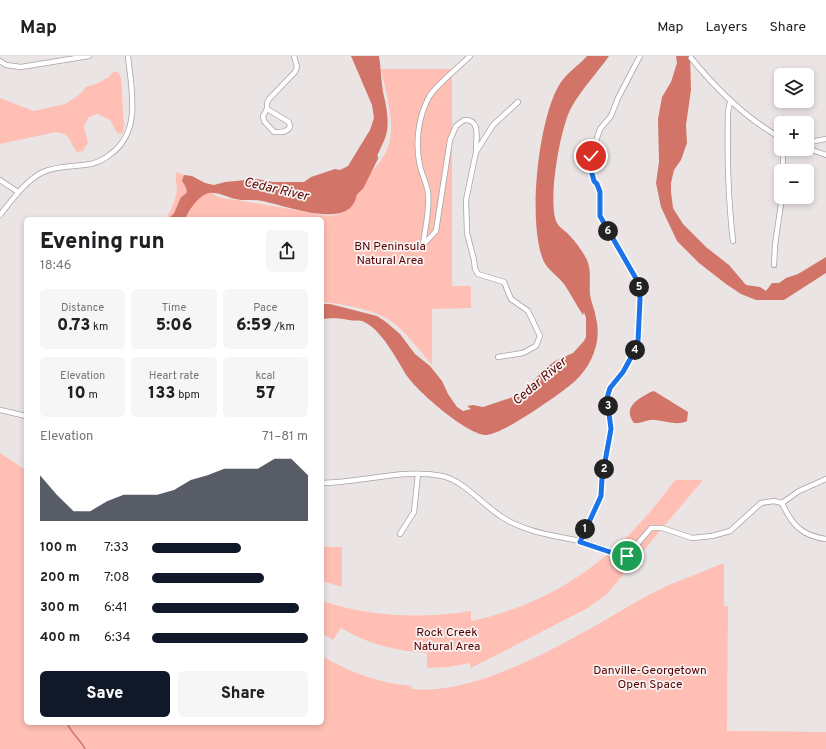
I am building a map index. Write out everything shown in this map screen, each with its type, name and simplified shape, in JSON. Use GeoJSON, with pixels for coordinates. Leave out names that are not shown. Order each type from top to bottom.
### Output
{"type":"FeatureCollection","features":[{"type":"Feature","properties":{"kind":"street"},"geometry":{"type":"LineString","coordinates":[[0,61],[6,65],[22,67],[89,56]]}},
{"type":"Feature","properties":{"kind":"street"},"geometry":{"type":"LineString","coordinates":[[0,215],[18,192],[44,171],[96,162],[106,158],[121,145],[127,136],[132,116],[128,56]]}},
{"type":"Feature","properties":{"kind":"street"},"geometry":{"type":"LineString","coordinates":[[268,108],[289,122],[290,127],[288,130],[284,132],[274,132],[264,121],[263,116],[268,108],[267,104],[269,99],[295,72],[297,67],[294,56]]}},
{"type":"Feature","properties":{"kind":"street"},"geometry":{"type":"LineString","coordinates":[[470,56],[429,96],[422,111],[418,153],[420,168],[428,191],[428,205],[423,244],[436,231],[450,140],[456,126],[464,120],[469,120],[475,124],[477,128],[476,152],[466,200],[467,233],[472,248],[475,269],[478,274],[504,282],[511,299],[528,311],[540,336],[536,346],[523,353],[498,357]]}},
{"type":"Feature","properties":{"kind":"street"},"geometry":{"type":"LineString","coordinates":[[580,542],[601,496],[602,478],[611,429],[607,398],[610,388],[623,372],[638,341],[640,300],[638,282],[600,216],[600,192],[594,181],[590,166],[591,156],[600,129],[611,116],[618,98],[640,56]]}},
{"type":"Feature","properties":{"kind":"street"},"geometry":{"type":"LineString","coordinates":[[691,58],[714,86],[730,102],[758,125],[774,134]]}},
{"type":"Feature","properties":{"kind":"street"},"geometry":{"type":"LineString","coordinates":[[476,152],[493,125],[518,102]]}},
{"type":"Feature","properties":{"kind":"street"},"geometry":{"type":"LineString","coordinates":[[730,102],[728,112],[728,181],[729,209],[733,241]]}},
{"type":"Feature","properties":{"kind":"street"},"geometry":{"type":"LineString","coordinates":[[814,141],[826,140]]}},
{"type":"Feature","properties":{"kind":"street"},"geometry":{"type":"LineString","coordinates":[[814,151],[826,155]]}},
{"type":"Feature","properties":{"kind":"street"},"geometry":{"type":"LineString","coordinates":[[0,180],[18,192]]}},
{"type":"Feature","properties":{"kind":"street"},"geometry":{"type":"LineString","coordinates":[[774,265],[775,245],[781,204]]}},
{"type":"Feature","properties":{"kind":"street"},"geometry":{"type":"LineString","coordinates":[[0,410],[24,416]]}},
{"type":"Feature","properties":{"kind":"street"},"geometry":{"type":"LineString","coordinates":[[324,483],[352,482],[402,473],[444,476],[451,478],[501,517],[520,527],[580,542],[622,556],[627,556],[651,528],[662,528],[692,538],[702,538],[730,531],[761,503],[774,501],[782,503],[799,491],[826,479]]}},
{"type":"Feature","properties":{"kind":"street"},"geometry":{"type":"LineString","coordinates":[[400,534],[414,512],[418,474]]}},
{"type":"Feature","properties":{"kind":"street"},"geometry":{"type":"LineString","coordinates":[[782,503],[788,517],[799,529],[808,535],[826,539]]}},
{"type":"Feature","properties":{"kind":"green space","name":"BN Peninsula Natural Area"},"geometry":{"type":"Polygon","coordinates":[[[381,69],[452,69],[452,286],[471,286],[471,308],[432,309],[432,365],[404,333],[388,319],[360,308],[324,302],[324,217],[167,217],[176,196],[177,172],[214,188],[214,195],[222,198],[332,216],[341,213],[353,203],[365,180],[386,152],[391,132],[388,100],[381,69]]]}},
{"type":"Feature","properties":{"kind":"green space"},"geometry":{"type":"Polygon","coordinates":[[[113,72],[118,72],[121,78],[124,126],[122,134],[117,133],[110,120],[98,114],[89,117],[84,126],[88,143],[83,151],[77,152],[68,137],[56,132],[0,144],[0,98],[34,111],[65,104],[79,95],[86,87],[109,77],[113,72]]]}},
{"type":"Feature","properties":{"kind":"green space","name":"Danville-Georgetown Open Space"},"geometry":{"type":"Polygon","coordinates":[[[0,453],[24,469],[24,725],[324,725],[324,657],[355,672],[377,680],[412,686],[412,689],[440,689],[470,683],[501,673],[532,659],[563,644],[655,592],[724,563],[724,606],[728,606],[727,731],[826,732],[826,749],[0,749],[0,453]]]}},
{"type":"Feature","properties":{"kind":"green space","name":"Rock Creek Natural Area"},"geometry":{"type":"Polygon","coordinates":[[[675,480],[703,480],[606,595],[586,609],[471,668],[470,663],[448,667],[427,668],[427,653],[382,646],[351,634],[341,628],[333,640],[324,634],[324,602],[359,610],[396,615],[414,616],[452,614],[471,611],[471,621],[503,612],[533,601],[561,587],[587,570],[634,530],[675,480]]]}},
{"type":"Feature","properties":{"kind":"green space"},"geometry":{"type":"Polygon","coordinates":[[[324,547],[342,547],[342,587],[324,582],[324,547]]]}},
{"type":"Feature","properties":{"kind":"water"},"geometry":{"type":"Polygon","coordinates":[[[351,56],[379,56],[388,126],[383,144],[375,159],[359,182],[355,200],[350,208],[342,212],[332,214],[320,214],[262,201],[238,200],[217,193],[209,193],[196,201],[186,217],[170,217],[181,207],[186,197],[186,187],[182,181],[184,175],[192,176],[205,183],[214,185],[225,182],[257,179],[273,182],[304,182],[311,177],[335,169],[340,170],[348,166],[370,130],[374,118],[372,105],[351,56]]]}},
{"type":"Feature","properties":{"kind":"water"},"geometry":{"type":"Polygon","coordinates":[[[587,56],[609,56],[579,95],[567,118],[559,147],[553,197],[556,221],[579,247],[588,262],[590,295],[598,327],[598,335],[594,353],[580,376],[567,388],[519,421],[495,433],[487,435],[479,433],[456,421],[421,392],[407,376],[382,337],[369,325],[362,321],[336,318],[324,319],[324,304],[330,304],[377,316],[386,322],[400,334],[415,354],[430,366],[442,381],[448,394],[457,407],[463,411],[471,409],[467,406],[473,405],[483,407],[513,397],[524,390],[555,361],[573,353],[586,337],[586,318],[584,312],[583,315],[564,284],[544,262],[539,245],[536,224],[537,174],[540,148],[551,103],[558,87],[567,75],[587,56]]]}},
{"type":"Feature","properties":{"kind":"water"},"geometry":{"type":"Polygon","coordinates":[[[676,56],[690,56],[691,90],[686,125],[687,143],[681,160],[674,170],[671,183],[673,208],[683,224],[706,247],[729,265],[746,285],[760,287],[766,291],[772,283],[779,283],[786,278],[798,274],[826,257],[826,273],[784,300],[756,300],[741,294],[726,284],[699,263],[677,241],[661,207],[656,183],[659,162],[658,119],[662,97],[671,82],[677,63],[676,56]]]}},
{"type":"Feature","properties":{"kind":"water"},"geometry":{"type":"Polygon","coordinates":[[[654,391],[688,412],[687,421],[676,423],[652,420],[634,423],[630,415],[630,408],[635,402],[654,391]]]}},
{"type":"Feature","properties":{"kind":"waterway","name":"Cedar River"},"geometry":{"type":"LineString","coordinates":[[351,195],[360,186],[374,158]]}},
{"type":"Feature","properties":{"kind":"waterway","name":"Cedar River"},"geometry":{"type":"LineString","coordinates":[[177,217],[184,200],[194,192]]}},
{"type":"Feature","properties":{"kind":"waterway"},"geometry":{"type":"LineString","coordinates":[[68,725],[85,749]]}},
{"type":"Feature","properties":{"kind":"route"},"geometry":{"type":"LineString","coordinates":[[591,156],[590,166],[594,181],[600,192],[600,216],[638,282],[640,300],[638,341],[623,372],[610,388],[607,398],[611,429],[602,478],[601,496],[580,542],[622,556],[627,556]]}}]}
